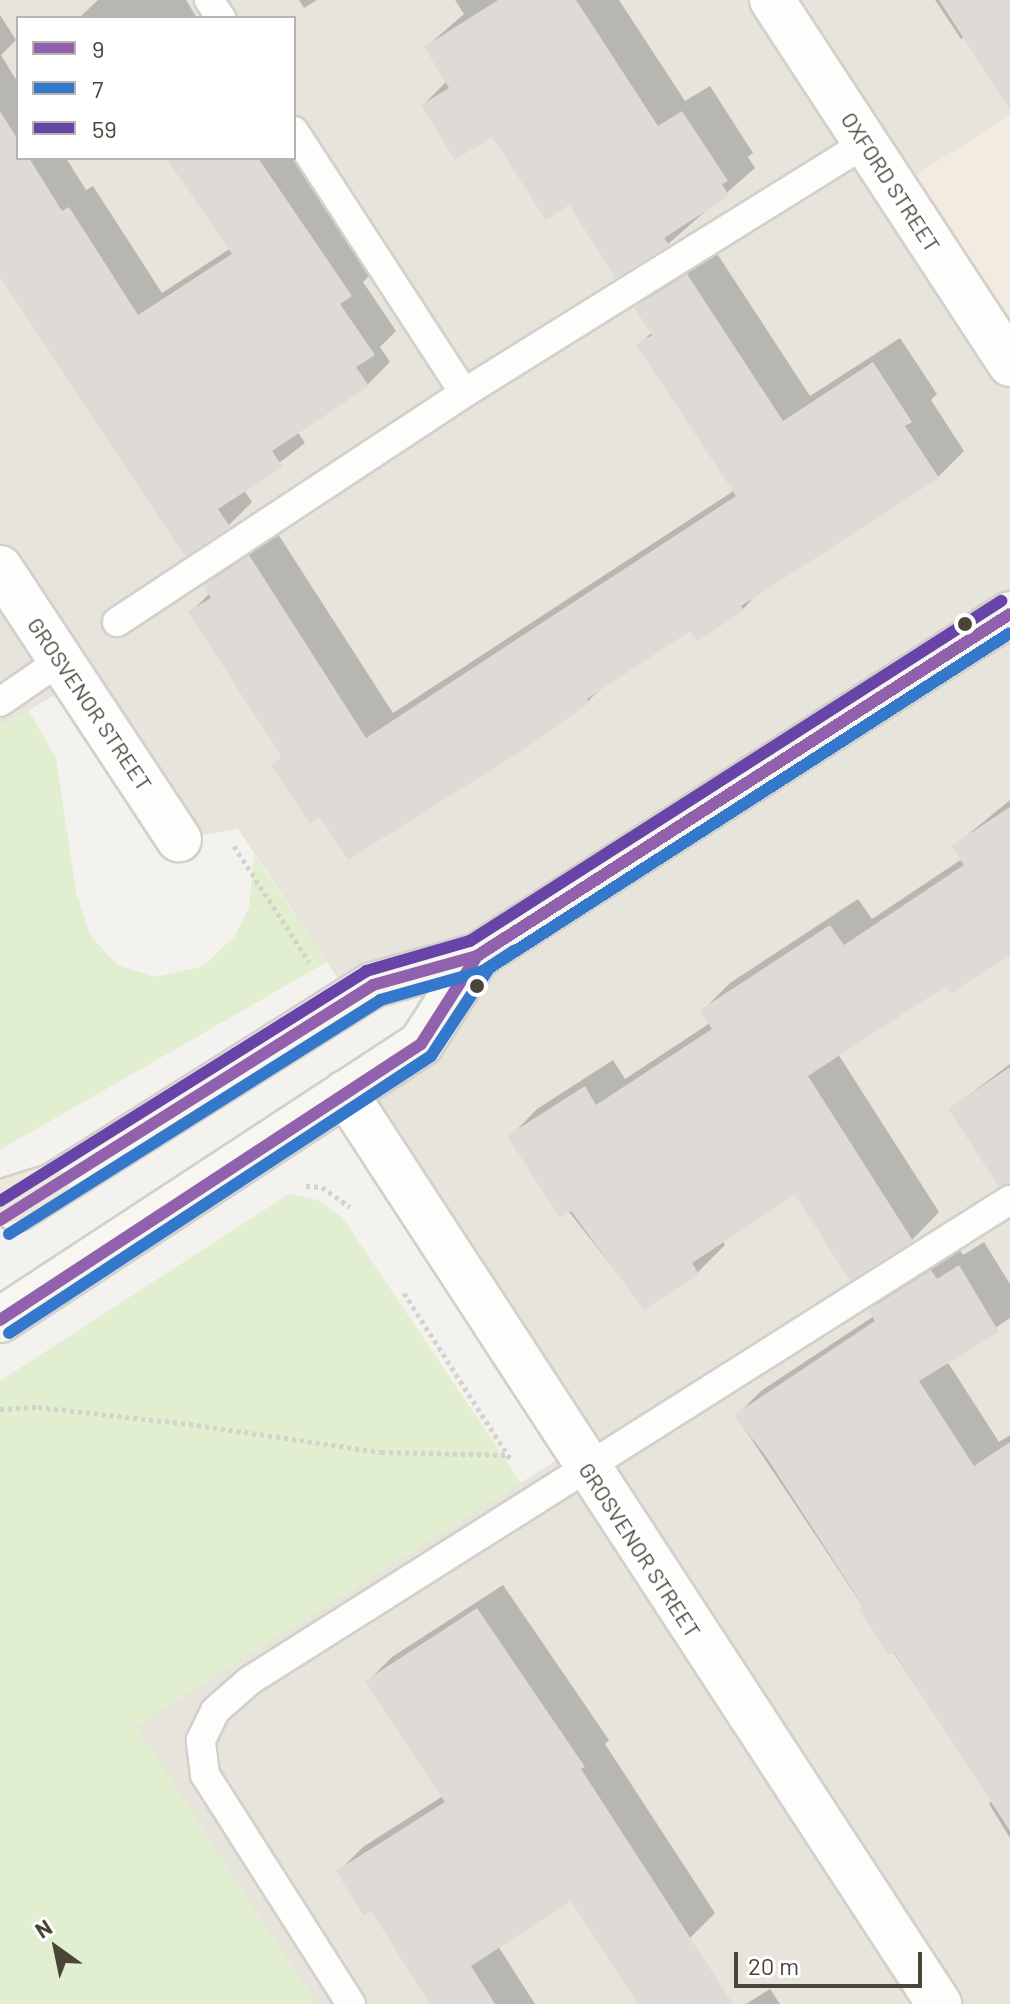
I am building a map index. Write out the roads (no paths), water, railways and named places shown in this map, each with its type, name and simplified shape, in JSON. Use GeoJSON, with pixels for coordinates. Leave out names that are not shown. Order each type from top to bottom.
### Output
{"type":"FeatureCollection","features":[{"type":"Feature","properties":{"kind":"highway"},"geometry":{"type":"LineString","coordinates":[[0,1203],[48,1188]]}},
{"type":"Feature","properties":{"kind":"street","name":"OXFORD STREET"},"geometry":{"type":"LineString","coordinates":[[772,0],[1010,364]]}},
{"type":"Feature","properties":{"kind":"street","name":"GROSVENOR STREET"},"geometry":{"type":"LineString","coordinates":[[0,568],[179,839]]}},
{"type":"Feature","properties":{"kind":"street"},"geometry":{"type":"LineString","coordinates":[[0,1220],[373,985],[477,956],[1010,614]]}},
{"type":"Feature","properties":{"kind":"street"},"geometry":{"type":"LineString","coordinates":[[0,1320],[421,1044],[477,956]]}},
{"type":"Feature","properties":{"kind":"street","name":"GROSVENOR STREET"},"geometry":{"type":"LineString","coordinates":[[345,1093],[939,2004]]}},
{"type":"Feature","properties":{"kind":"lane"},"geometry":{"type":"LineString","coordinates":[[296,134],[464,393]]}},
{"type":"Feature","properties":{"kind":"lane"},"geometry":{"type":"LineString","coordinates":[[117,622],[464,393],[865,143]]}},
{"type":"Feature","properties":{"kind":"lane"},"geometry":{"type":"LineString","coordinates":[[0,702],[61,660]]}},
{"type":"Feature","properties":{"kind":"lane"},"geometry":{"type":"LineString","coordinates":[[351,2004],[230,1819],[205,1775],[201,1740],[215,1711],[249,1681],[1007,1209]]}}]}
